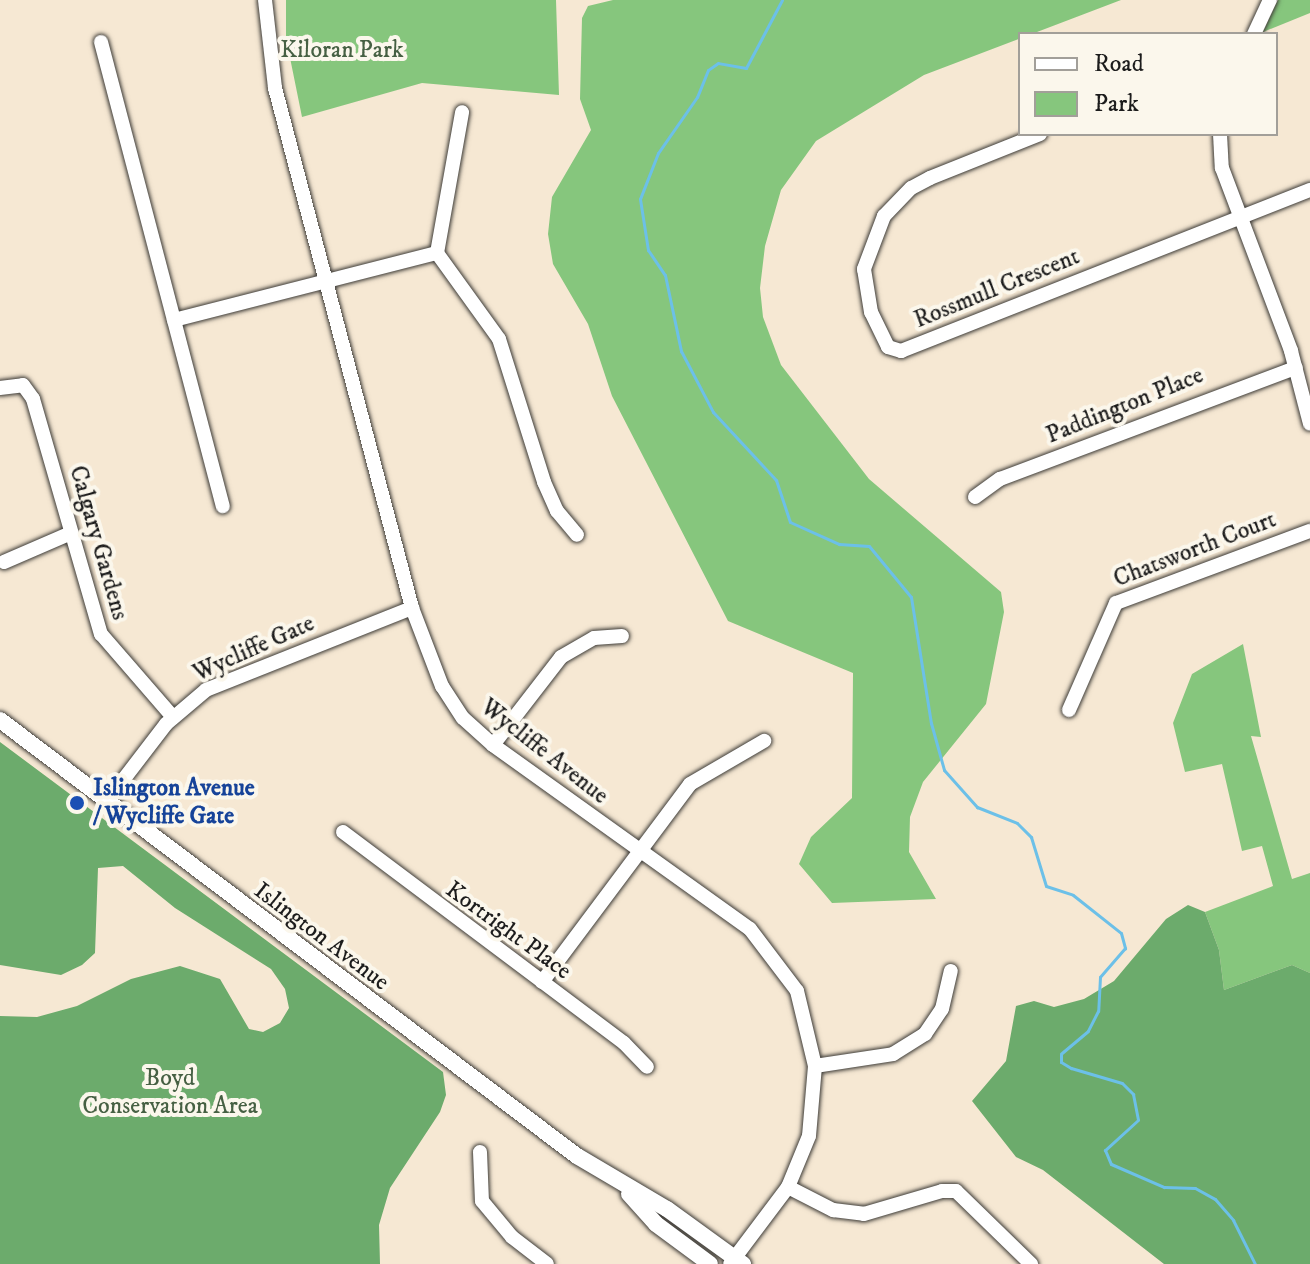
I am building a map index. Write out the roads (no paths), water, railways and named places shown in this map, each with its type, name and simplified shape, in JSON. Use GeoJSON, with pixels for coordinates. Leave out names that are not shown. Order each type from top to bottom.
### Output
{"type":"FeatureCollection","features":[{"type":"Feature","properties":{"kind":"main road","name":"Islington Avenue"},"geometry":{"type":"LineString","coordinates":[[0,720],[364,999],[620,1184],[667,1209],[736,1262]]}},
{"type":"Feature","properties":{"kind":"main road","name":"Islington Avenue"},"geometry":{"type":"LineString","coordinates":[[620,1184],[656,1224],[710,1264]]}},
{"type":"Feature","properties":{"kind":"street","name":"Wycliffe Avenue"},"geometry":{"type":"LineString","coordinates":[[265,0],[268,57],[412,608],[448,697],[493,745],[750,929],[777,959],[797,991],[815,1066],[809,1136],[788,1187],[736,1262]]}},
{"type":"Feature","properties":{"kind":"street"},"geometry":{"type":"LineString","coordinates":[[1255,32],[1270,0]]}},
{"type":"Feature","properties":{"kind":"street"},"geometry":{"type":"LineString","coordinates":[[101,42],[223,506]]}},
{"type":"Feature","properties":{"kind":"street"},"geometry":{"type":"LineString","coordinates":[[462,112],[437,253],[504,348],[544,482],[557,511],[577,535]]}},
{"type":"Feature","properties":{"kind":"street","name":"Rossmull Crescent"},"geometry":{"type":"LineString","coordinates":[[1035,136],[911,188],[884,216],[864,269],[871,312],[888,347],[901,351],[1240,217]]}},
{"type":"Feature","properties":{"kind":"street"},"geometry":{"type":"LineString","coordinates":[[1220,136],[1222,168],[1296,368],[1310,424]]}},
{"type":"Feature","properties":{"kind":"street"},"geometry":{"type":"LineString","coordinates":[[1240,217],[1310,190]]}},
{"type":"Feature","properties":{"kind":"street"},"geometry":{"type":"LineString","coordinates":[[174,320],[437,253]]}},
{"type":"Feature","properties":{"kind":"street","name":"Paddington Place"},"geometry":{"type":"LineString","coordinates":[[975,497],[1000,479],[1238,385],[1296,368]]}},
{"type":"Feature","properties":{"kind":"street","name":"Calgary Gardens"},"geometry":{"type":"LineString","coordinates":[[0,388],[14,384],[30,390],[101,634],[173,717]]}},
{"type":"Feature","properties":{"kind":"street","name":"Chatsworth Court"},"geometry":{"type":"LineString","coordinates":[[1069,710],[1116,603],[1259,545],[1310,531]]}},
{"type":"Feature","properties":{"kind":"street"},"geometry":{"type":"LineString","coordinates":[[4,562],[71,533]]}},
{"type":"Feature","properties":{"kind":"street","name":"Wycliffe Gate"},"geometry":{"type":"LineString","coordinates":[[107,801],[173,717],[212,687],[412,608]]}},
{"type":"Feature","properties":{"kind":"street"},"geometry":{"type":"LineString","coordinates":[[493,745],[561,657],[594,638],[622,636]]}},
{"type":"Feature","properties":{"kind":"street"},"geometry":{"type":"LineString","coordinates":[[542,982],[690,784],[764,741]]}},
{"type":"Feature","properties":{"kind":"street","name":"Kortright Place"},"geometry":{"type":"LineString","coordinates":[[343,832],[624,1043],[647,1067]]}},
{"type":"Feature","properties":{"kind":"street"},"geometry":{"type":"LineString","coordinates":[[815,1066],[893,1054],[925,1034],[942,1009],[951,971]]}},
{"type":"Feature","properties":{"kind":"street"},"geometry":{"type":"LineString","coordinates":[[480,1152],[482,1201],[512,1237],[547,1264]]}},
{"type":"Feature","properties":{"kind":"street"},"geometry":{"type":"LineString","coordinates":[[788,1187],[833,1210],[864,1214],[942,1191],[956,1191],[1031,1264]]}},
{"type":"Feature","properties":{"kind":"waterway"},"geometry":{"type":"LineString","coordinates":[[782,0],[746,68],[718,63],[708,70],[697,97],[658,153],[640,199],[648,250],[665,275],[681,351],[713,412],[776,480],[790,522],[839,544],[869,546],[911,597],[931,723],[944,770],[977,807],[1017,823],[1031,837],[1046,886],[1073,895],[1121,933],[1125,948],[1100,977],[1098,1011],[1088,1031],[1061,1054],[1061,1062],[1071,1068],[1122,1083],[1133,1094],[1138,1120],[1105,1150],[1111,1164],[1164,1187],[1195,1188],[1215,1199],[1233,1220],[1255,1264]]}},
{"type":"Feature","properties":{"kind":"place","name":"Islington Avenue / Wycliffe Gate"},"geometry":{"type":"Point","coordinates":[77,803]}},
{"type":"Feature","properties":{"kind":"park label","name":"Kiloran Park"},"geometry":{"type":"Point","coordinates":[342,51]}},
{"type":"Feature","properties":{"kind":"park label","name":"Boyd Conservation Area"},"geometry":{"type":"Point","coordinates":[170,1093]}}]}
